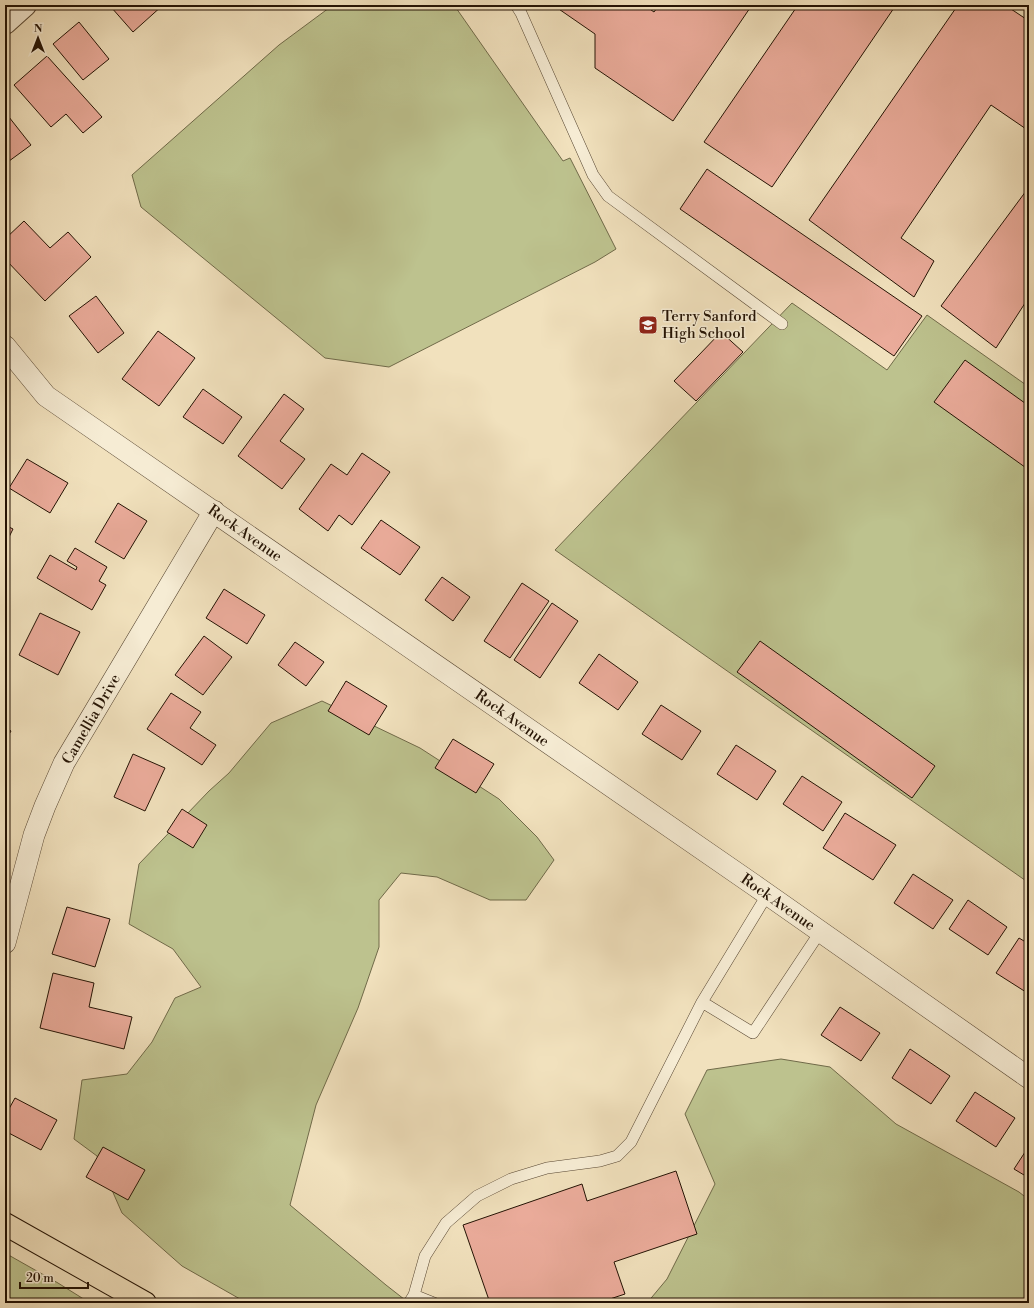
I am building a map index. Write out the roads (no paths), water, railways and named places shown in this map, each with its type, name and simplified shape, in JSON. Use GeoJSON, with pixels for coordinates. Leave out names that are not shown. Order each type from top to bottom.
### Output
{"type":"FeatureCollection","features":[{"type":"Feature","properties":{"kind":"main road"},"geometry":{"type":"LineString","coordinates":[[7,1229],[145,1303]]}},
{"type":"Feature","properties":{"kind":"street"},"geometry":{"type":"LineString","coordinates":[[5,22],[25,5]]}},
{"type":"Feature","properties":{"kind":"street","name":"Rock Avenue"},"geometry":{"type":"LineString","coordinates":[[5,346],[46,396],[214,511],[1029,1078]]}},
{"type":"Feature","properties":{"kind":"street","name":"Camellia Drive"},"geometry":{"type":"LineString","coordinates":[[5,942],[34,835],[64,764],[214,511]]}},
{"type":"Feature","properties":{"kind":"lane"},"geometry":{"type":"LineString","coordinates":[[516,5],[521,13],[593,174],[608,196],[782,324]]}},
{"type":"Feature","properties":{"kind":"lane"},"geometry":{"type":"LineString","coordinates":[[434,1303],[412,1299],[425,1256],[446,1223],[478,1196],[511,1180],[547,1168],[600,1161],[618,1156],[631,1142],[702,1002],[767,895]]}},
{"type":"Feature","properties":{"kind":"lane"},"geometry":{"type":"LineString","coordinates":[[702,1002],[753,1033],[820,932]]}},
{"type":"Feature","properties":{"kind":"place","name":"Terry Sanford High School"},"geometry":{"type":"Point","coordinates":[648,325]}}]}
